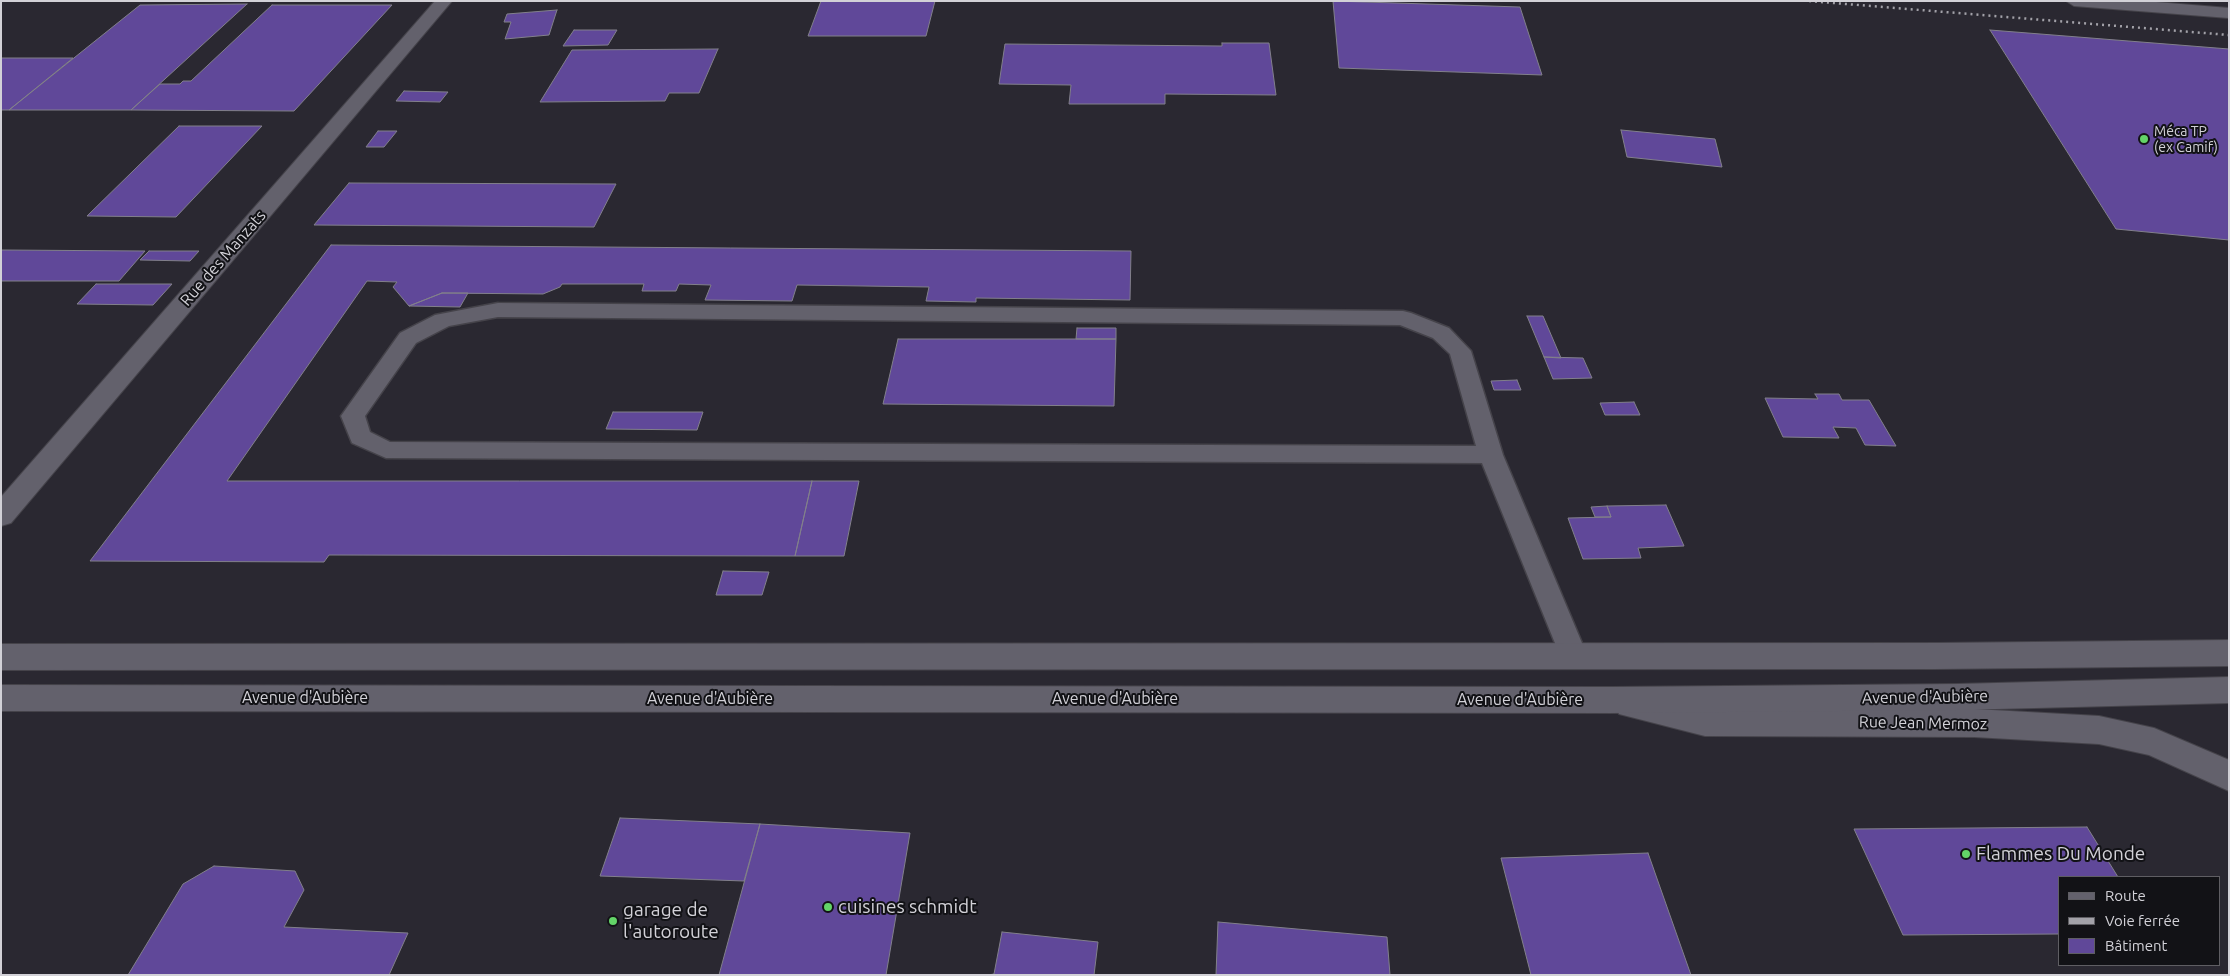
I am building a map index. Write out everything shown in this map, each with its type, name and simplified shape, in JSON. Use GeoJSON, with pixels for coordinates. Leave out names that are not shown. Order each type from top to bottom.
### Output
{"type":"FeatureCollection","features":[{"type":"Feature","properties":{"kind":"main road","name":"Rue des Manzats"},"geometry":{"type":"LineString","coordinates":[[1,516],[444,1]]}},
{"type":"Feature","properties":{"kind":"main road"},"geometry":{"type":"LineString","coordinates":[[2074,1],[2229,13]]}},
{"type":"Feature","properties":{"kind":"main road"},"geometry":{"type":"LineString","coordinates":[[1,657],[2229,653]]}},
{"type":"Feature","properties":{"kind":"main road","name":"Avenue d'Aubière"},"geometry":{"type":"LineString","coordinates":[[1,698],[1612,700],[1957,696],[2229,690]]}},
{"type":"Feature","properties":{"kind":"main road","name":"Rue Jean Mermoz"},"geometry":{"type":"LineString","coordinates":[[1612,700],[1705,722],[1974,723],[2099,730],[2154,742],[2229,776]]}},
{"type":"Feature","properties":{"kind":"lane"},"geometry":{"type":"LineString","coordinates":[[1491,455],[386,450],[360,437],[353,416],[408,338],[443,320],[498,310],[1403,318],[1441,333],[1460,351],[1491,455],[1573,655]]}},
{"type":"Feature","properties":{"kind":"building"},"geometry":{"type":"Polygon","coordinates":[[[821,1],[935,1],[926,36],[808,36],[821,1]]]}},
{"type":"Feature","properties":{"kind":"building"},"geometry":{"type":"Polygon","coordinates":[[[1333,1],[1520,7],[1542,75],[1339,68],[1333,1]]]}},
{"type":"Feature","properties":{"kind":"building"},"geometry":{"type":"Polygon","coordinates":[[[247,4],[131,110],[9,110],[140,5],[247,4]]]}},
{"type":"Feature","properties":{"kind":"building"},"geometry":{"type":"Polygon","coordinates":[[[272,5],[392,5],[294,111],[131,110],[160,84],[180,84],[183,81],[191,81],[272,5]]]}},
{"type":"Feature","properties":{"kind":"building"},"geometry":{"type":"Polygon","coordinates":[[[557,10],[549,35],[505,39],[511,22],[504,22],[507,14],[557,10]]]}},
{"type":"Feature","properties":{"kind":"building"},"geometry":{"type":"Polygon","coordinates":[[[574,30],[617,30],[608,45],[563,46],[574,30]]]}},
{"type":"Feature","properties":{"kind":"building","name":"Méca TP (ex Camif)"},"geometry":{"type":"Polygon","coordinates":[[[1990,30],[2229,49],[2229,240],[2116,229],[1990,30]]]}},
{"type":"Feature","properties":{"kind":"building"},"geometry":{"type":"Polygon","coordinates":[[[1222,43],[1269,43],[1276,95],[1165,94],[1165,104],[1069,104],[1071,85],[999,84],[1005,44],[1222,46],[1222,43]]]}},
{"type":"Feature","properties":{"kind":"building"},"geometry":{"type":"Polygon","coordinates":[[[718,49],[699,93],[669,93],[665,101],[540,102],[572,50],[718,49]]]}},
{"type":"Feature","properties":{"kind":"building"},"geometry":{"type":"Polygon","coordinates":[[[1,58],[73,58],[9,110],[1,110],[1,58]]]}},
{"type":"Feature","properties":{"kind":"building"},"geometry":{"type":"Polygon","coordinates":[[[404,91],[448,92],[440,102],[396,101],[404,91]]]}},
{"type":"Feature","properties":{"kind":"building"},"geometry":{"type":"Polygon","coordinates":[[[179,126],[262,126],[176,217],[87,216],[179,126]]]}},
{"type":"Feature","properties":{"kind":"building"},"geometry":{"type":"Polygon","coordinates":[[[1621,130],[1715,139],[1722,167],[1627,157],[1621,130]]]}},
{"type":"Feature","properties":{"kind":"building"},"geometry":{"type":"Polygon","coordinates":[[[378,131],[397,131],[384,147],[366,147],[378,131]]]}},
{"type":"Feature","properties":{"kind":"building"},"geometry":{"type":"Polygon","coordinates":[[[349,183],[616,184],[594,227],[314,225],[349,183]]]}},
{"type":"Feature","properties":{"kind":"building"},"geometry":{"type":"Polygon","coordinates":[[[331,245],[1131,251],[1130,300],[976,298],[976,302],[926,301],[929,287],[797,285],[792,301],[705,300],[711,285],[679,284],[676,291],[642,291],[644,284],[562,284],[560,287],[543,294],[442,293],[409,306],[393,287],[397,282],[367,281],[227,481],[812,481],[795,556],[329,555],[324,562],[90,561],[331,245]]]}},
{"type":"Feature","properties":{"kind":"building"},"geometry":{"type":"Polygon","coordinates":[[[1,250],[145,251],[119,281],[1,281],[1,250]]]}},
{"type":"Feature","properties":{"kind":"building"},"geometry":{"type":"Polygon","coordinates":[[[149,251],[199,251],[190,261],[140,260],[149,251]]]}},
{"type":"Feature","properties":{"kind":"building"},"geometry":{"type":"Polygon","coordinates":[[[96,284],[172,284],[153,305],[77,304],[96,284]]]}},
{"type":"Feature","properties":{"kind":"building"},"geometry":{"type":"Polygon","coordinates":[[[442,293],[468,293],[460,307],[409,306],[442,293]]]}},
{"type":"Feature","properties":{"kind":"building"},"geometry":{"type":"Polygon","coordinates":[[[1527,316],[1543,316],[1561,358],[1544,357],[1527,316]]]}},
{"type":"Feature","properties":{"kind":"building"},"geometry":{"type":"Polygon","coordinates":[[[1077,328],[1116,328],[1116,339],[1076,339],[1077,328]]]}},
{"type":"Feature","properties":{"kind":"building"},"geometry":{"type":"Polygon","coordinates":[[[898,339],[1116,339],[1114,406],[883,404],[898,339]]]}},
{"type":"Feature","properties":{"kind":"building"},"geometry":{"type":"Polygon","coordinates":[[[1544,357],[1583,358],[1592,378],[1553,379],[1544,357]]]}},
{"type":"Feature","properties":{"kind":"building"},"geometry":{"type":"Polygon","coordinates":[[[1517,380],[1521,390],[1494,390],[1491,381],[1517,380]]]}},
{"type":"Feature","properties":{"kind":"building"},"geometry":{"type":"Polygon","coordinates":[[[1815,394],[1839,394],[1842,400],[1869,400],[1896,446],[1865,445],[1856,428],[1833,427],[1839,438],[1783,437],[1765,398],[1818,399],[1815,394]]]}},
{"type":"Feature","properties":{"kind":"building"},"geometry":{"type":"Polygon","coordinates":[[[1634,402],[1640,415],[1605,415],[1600,403],[1634,402]]]}},
{"type":"Feature","properties":{"kind":"building"},"geometry":{"type":"Polygon","coordinates":[[[613,412],[703,412],[697,430],[606,429],[613,412]]]}},
{"type":"Feature","properties":{"kind":"building"},"geometry":{"type":"Polygon","coordinates":[[[812,481],[859,481],[844,556],[795,556],[812,481]]]}},
{"type":"Feature","properties":{"kind":"building"},"geometry":{"type":"Polygon","coordinates":[[[1666,505],[1684,546],[1638,548],[1641,558],[1583,559],[1568,518],[1611,517],[1607,506],[1666,505]]]}},
{"type":"Feature","properties":{"kind":"building"},"geometry":{"type":"Polygon","coordinates":[[[1607,506],[1611,517],[1595,517],[1591,507],[1607,506]]]}},
{"type":"Feature","properties":{"kind":"building"},"geometry":{"type":"Polygon","coordinates":[[[723,571],[769,572],[762,595],[716,595],[723,571]]]}},
{"type":"Feature","properties":{"kind":"building"},"geometry":{"type":"Polygon","coordinates":[[[620,818],[760,824],[744,881],[600,876],[620,818]]]}},
{"type":"Feature","properties":{"kind":"building"},"geometry":{"type":"Polygon","coordinates":[[[760,824],[910,833],[886,975],[719,975],[760,824]]]}},
{"type":"Feature","properties":{"kind":"building"},"geometry":{"type":"Polygon","coordinates":[[[2087,827],[2117,876],[2058,876],[2058,934],[1903,935],[1854,829],[2087,827]]]}},
{"type":"Feature","properties":{"kind":"building"},"geometry":{"type":"Polygon","coordinates":[[[1648,853],[1691,975],[1531,975],[1501,858],[1648,853]]]}},
{"type":"Feature","properties":{"kind":"building"},"geometry":{"type":"Polygon","coordinates":[[[214,866],[295,871],[304,890],[284,927],[408,933],[389,975],[128,975],[183,884],[214,866]]]}},
{"type":"Feature","properties":{"kind":"building"},"geometry":{"type":"Polygon","coordinates":[[[1218,922],[1387,937],[1390,975],[1216,975],[1218,922]]]}},
{"type":"Feature","properties":{"kind":"building"},"geometry":{"type":"Polygon","coordinates":[[[1002,932],[1098,942],[1094,975],[988,975],[994,974],[1002,932]]]}},
{"type":"Feature","properties":{"kind":"railway"},"geometry":{"type":"LineString","coordinates":[[1809,1],[2229,35]]}},
{"type":"Feature","properties":{"kind":"place","name":"Méca TP (ex Camif)"},"geometry":{"type":"Point","coordinates":[2144,139]}},
{"type":"Feature","properties":{"kind":"place","name":"Flammes Du Monde"},"geometry":{"type":"Point","coordinates":[1966,854]}},
{"type":"Feature","properties":{"kind":"place","name":"cuisines schmidt"},"geometry":{"type":"Point","coordinates":[828,907]}},
{"type":"Feature","properties":{"kind":"place","name":"garage de l'autoroute"},"geometry":{"type":"Point","coordinates":[613,921]}}]}
